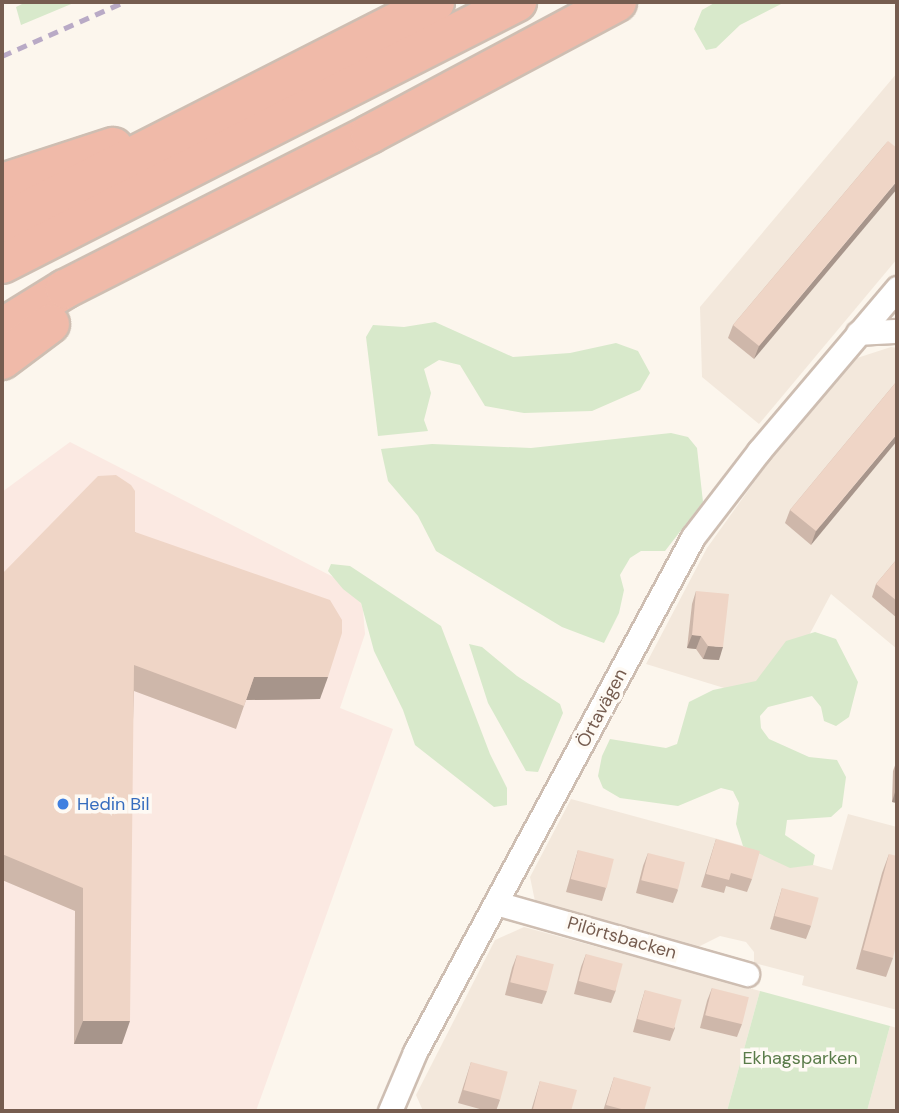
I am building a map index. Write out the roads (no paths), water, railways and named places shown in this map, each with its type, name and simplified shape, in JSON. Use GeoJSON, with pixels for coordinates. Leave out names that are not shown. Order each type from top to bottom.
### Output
{"type":"FeatureCollection","features":[{"type":"Feature","properties":{"kind":"highway"},"geometry":{"type":"LineString","coordinates":[[2,223],[435,2]]}},
{"type":"Feature","properties":{"kind":"highway"},"geometry":{"type":"LineString","coordinates":[[2,264],[517,2]]}},
{"type":"Feature","properties":{"kind":"highway"},"geometry":{"type":"LineString","coordinates":[[2,328],[65,289],[370,134],[617,2]]}},
{"type":"Feature","properties":{"kind":"highway"},"geometry":{"type":"LineString","coordinates":[[2,183],[212,117]]}},
{"type":"Feature","properties":{"kind":"highway"},"geometry":{"type":"LineString","coordinates":[[2,297],[251,136]]}},
{"type":"Feature","properties":{"kind":"highway"},"geometry":{"type":"LineString","coordinates":[[2,359],[171,237]]}},
{"type":"Feature","properties":{"kind":"street","name":"Örtavägen"},"geometry":{"type":"LineString","coordinates":[[390,1111],[415,1052],[693,537],[759,451],[897,288]]}},
{"type":"Feature","properties":{"kind":"street"},"geometry":{"type":"LineString","coordinates":[[858,333],[897,331]]}},
{"type":"Feature","properties":{"kind":"street","name":"Pilörtsbacken"},"geometry":{"type":"LineString","coordinates":[[496,903],[747,974]]}},
{"type":"Feature","properties":{"kind":"railway"},"geometry":{"type":"LineString","coordinates":[[2,56],[124,2]]}},
{"type":"Feature","properties":{"kind":"place","name":"Hedin Bil"},"geometry":{"type":"Point","coordinates":[63,804]}},
{"type":"Feature","properties":{"kind":"park label","name":"Ekhagsparken"},"geometry":{"type":"Point","coordinates":[800,1058]}}]}
